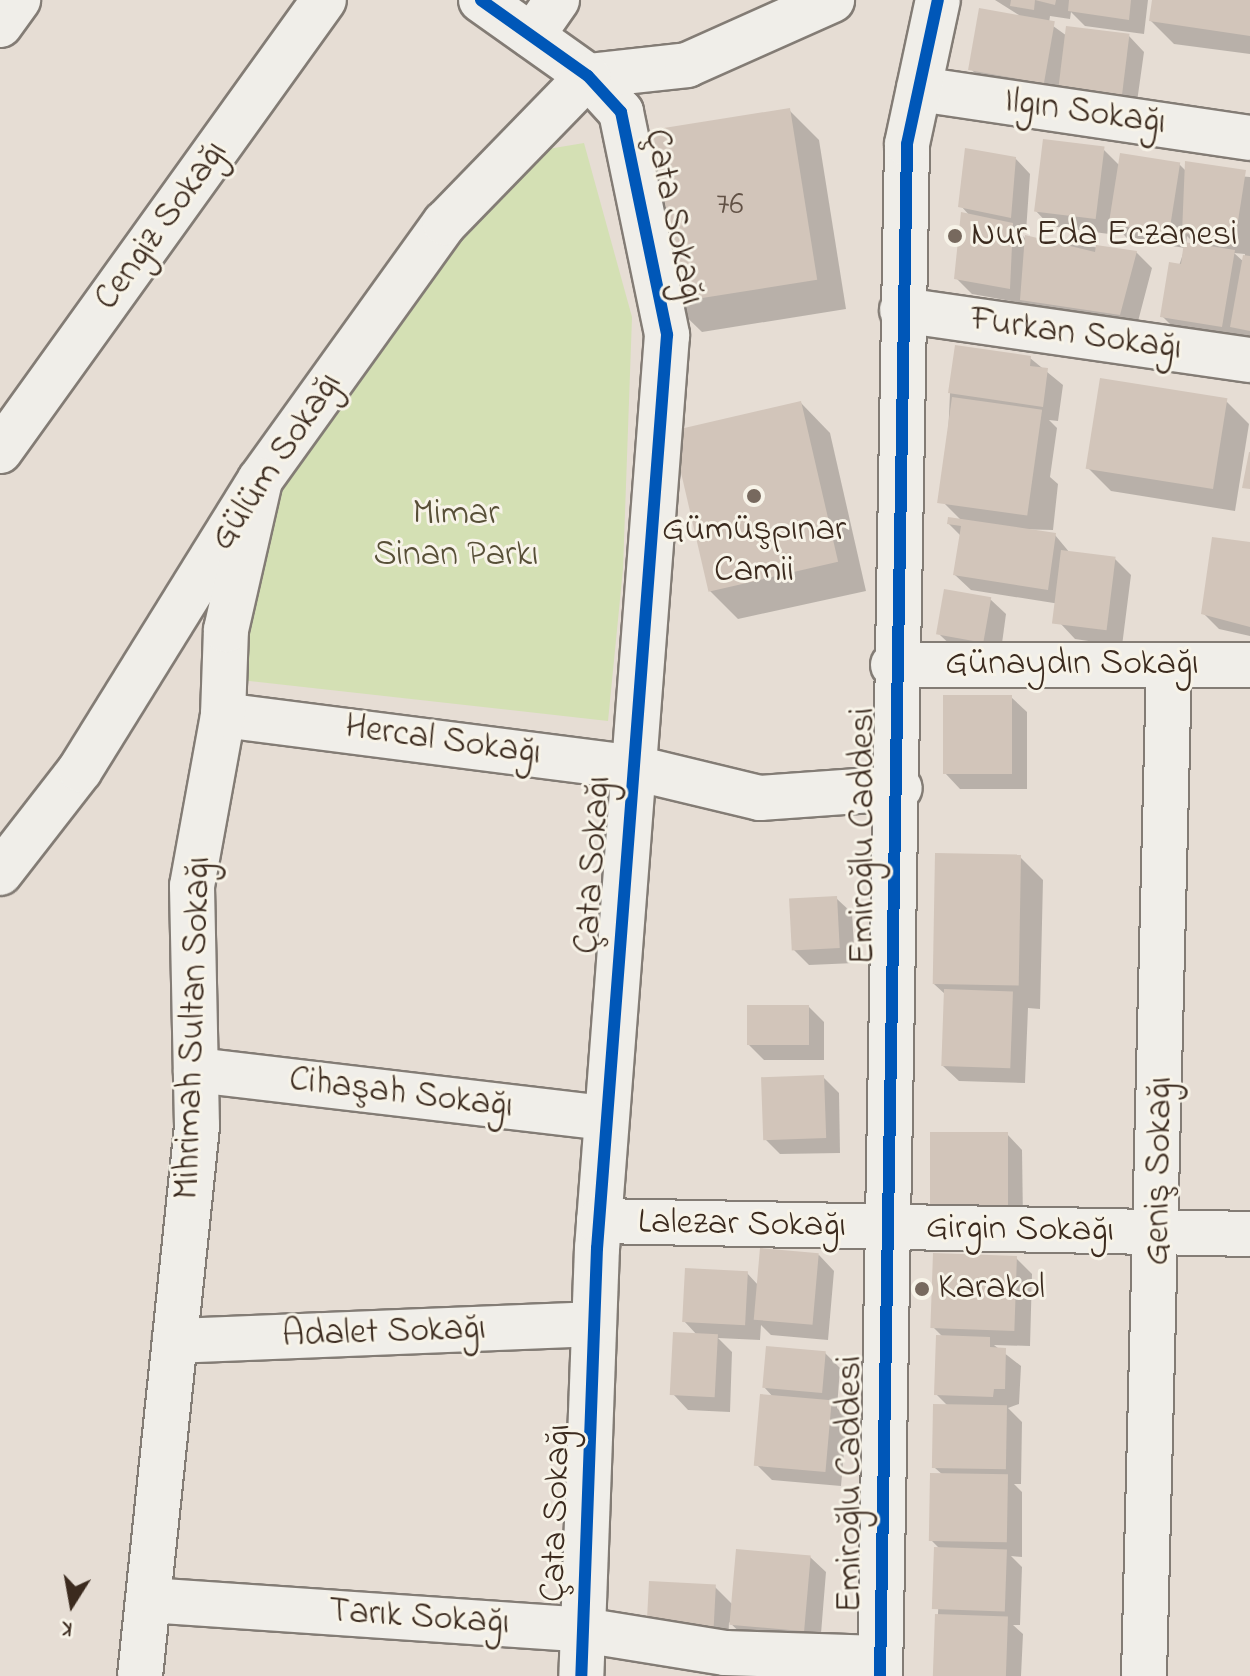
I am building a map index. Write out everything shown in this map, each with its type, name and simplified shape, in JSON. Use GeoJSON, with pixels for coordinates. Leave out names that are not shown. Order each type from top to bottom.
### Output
{"type":"FeatureCollection","features":[{"type":"Feature","properties":{"kind":"street"},"geometry":{"type":"LineString","coordinates":[[0,25],[18,0]]}},
{"type":"Feature","properties":{"kind":"street","name":"Cengiz Sokağı"},"geometry":{"type":"LineString","coordinates":[[0,451],[324,0]]}},
{"type":"Feature","properties":{"kind":"street","name":"Çata Sokağı"},"geometry":{"type":"LineString","coordinates":[[481,0],[588,76],[621,112],[667,335],[631,767],[599,1221],[581,1676]]}},
{"type":"Feature","properties":{"kind":"street"},"geometry":{"type":"LineString","coordinates":[[532,36],[557,0]]}},
{"type":"Feature","properties":{"kind":"street"},"geometry":{"type":"LineString","coordinates":[[588,76],[687,65],[832,0]]}},
{"type":"Feature","properties":{"kind":"street","name":"Emiroğlu Caddesi"},"geometry":{"type":"LineString","coordinates":[[880,1667],[886,1229],[900,788],[893,665],[907,144],[938,0]]}},
{"type":"Feature","properties":{"kind":"street","name":"Gülüm Sokağı"},"geometry":{"type":"LineString","coordinates":[[0,873],[80,770],[260,480],[445,223],[588,76]]}},
{"type":"Feature","properties":{"kind":"street","name":"Ilgın Sokağı"},"geometry":{"type":"LineString","coordinates":[[919,89],[1250,138]]}},
{"type":"Feature","properties":{"kind":"street","name":"Furkan Sokağı"},"geometry":{"type":"LineString","coordinates":[[902,310],[1250,360]]}},
{"type":"Feature","properties":{"kind":"street","name":"Mihrimah Sultan Sokağı"},"geometry":{"type":"LineString","coordinates":[[140,1676],[175,1341],[196,1070],[192,886],[223,715],[226,630],[260,480]]}},
{"type":"Feature","properties":{"kind":"street","name":"Günaydın Sokağı"},"geometry":{"type":"LineString","coordinates":[[893,665],[1250,665]]}},
{"type":"Feature","properties":{"kind":"street","name":"Geniş Sokağı"},"geometry":{"type":"LineString","coordinates":[[1144,1676],[1159,1231],[1169,665]]}},
{"type":"Feature","properties":{"kind":"street","name":"Hercal Sokağı"},"geometry":{"type":"LineString","coordinates":[[223,715],[631,767],[760,798],[900,788]]}},
{"type":"Feature","properties":{"kind":"street","name":"Cihaşah Sokağı"},"geometry":{"type":"LineString","coordinates":[[196,1070],[606,1118]]}},
{"type":"Feature","properties":{"kind":"street","name":"Lalezar Sokağı"},"geometry":{"type":"LineString","coordinates":[[599,1221],[886,1229]]}},
{"type":"Feature","properties":{"kind":"street","name":"Girgin Sokağı"},"geometry":{"type":"LineString","coordinates":[[886,1229],[1250,1234]]}},
{"type":"Feature","properties":{"kind":"street","name":"Adalet Sokağı"},"geometry":{"type":"LineString","coordinates":[[175,1341],[594,1324]]}},
{"type":"Feature","properties":{"kind":"street","name":"Tarık Sokağı"},"geometry":{"type":"LineString","coordinates":[[148,1600],[583,1630],[725,1653],[880,1667]]}},
{"type":"Feature","properties":{"kind":"green space","name":"Mimar Sinan Parkı"},"geometry":{"type":"Polygon","coordinates":[[[584,143],[632,317],[623,569],[608,721],[241,680],[245,624],[280,490],[471,219],[548,149],[584,143]]]}},
{"type":"Feature","properties":{"kind":"building"},"geometry":{"type":"Polygon","coordinates":[[[1011,0],[1035,0],[1034,10],[1010,6],[1011,0]]]}},
{"type":"Feature","properties":{"kind":"building"},"geometry":{"type":"Polygon","coordinates":[[[1035,0],[1056,0],[1055,5],[1035,0]]]}},
{"type":"Feature","properties":{"kind":"building"},"geometry":{"type":"Polygon","coordinates":[[[1069,0],[1131,0],[1129,20],[1068,11],[1069,0]]]}},
{"type":"Feature","properties":{"kind":"building"},"geometry":{"type":"Polygon","coordinates":[[[1152,0],[1250,0],[1250,36],[1149,21],[1152,0]]]}},
{"type":"Feature","properties":{"kind":"building"},"geometry":{"type":"Polygon","coordinates":[[[979,8],[1055,21],[1044,83],[968,70],[979,8]]]}},
{"type":"Feature","properties":{"kind":"building"},"geometry":{"type":"Polygon","coordinates":[[[1066,26],[1130,34],[1122,95],[1058,88],[1066,26]]]}},
{"type":"Feature","properties":{"kind":"building"},"geometry":{"type":"Polygon","coordinates":[[[790,108],[817,280],[669,303],[642,131],[790,108]]]}},
{"type":"Feature","properties":{"kind":"building"},"geometry":{"type":"Polygon","coordinates":[[[1043,139],[1105,147],[1096,219],[1034,211],[1043,139]]]}},
{"type":"Feature","properties":{"kind":"building"},"geometry":{"type":"Polygon","coordinates":[[[965,148],[1016,157],[1011,218],[958,207],[965,148]]]}},
{"type":"Feature","properties":{"kind":"building"},"geometry":{"type":"Polygon","coordinates":[[[1120,153],[1180,163],[1169,234],[1109,224],[1120,153]]]}},
{"type":"Feature","properties":{"kind":"building"},"geometry":{"type":"Polygon","coordinates":[[[1185,161],[1246,170],[1235,240],[1182,233],[1185,161]]]}},
{"type":"Feature","properties":{"kind":"building"},"geometry":{"type":"Polygon","coordinates":[[[961,212],[1013,223],[1010,289],[954,279],[961,212]]]}},
{"type":"Feature","properties":{"kind":"building"},"geometry":{"type":"Polygon","coordinates":[[[1025,235],[1095,252],[1096,245],[1137,251],[1120,315],[1020,300],[1025,235]]]}},
{"type":"Feature","properties":{"kind":"building"},"geometry":{"type":"Polygon","coordinates":[[[1184,242],[1235,250],[1222,327],[1160,317],[1169,262],[1181,264],[1184,242]]]}},
{"type":"Feature","properties":{"kind":"building"},"geometry":{"type":"Polygon","coordinates":[[[1243,255],[1250,256],[1250,331],[1230,327],[1243,255]]]}},
{"type":"Feature","properties":{"kind":"building"},"geometry":{"type":"Polygon","coordinates":[[[955,345],[1031,356],[1030,366],[1048,368],[1043,407],[948,393],[955,345]]]}},
{"type":"Feature","properties":{"kind":"building"},"geometry":{"type":"Polygon","coordinates":[[[1100,378],[1227,398],[1213,489],[1086,469],[1100,378]]]}},
{"type":"Feature","properties":{"kind":"building"},"geometry":{"type":"Polygon","coordinates":[[[952,397],[1042,410],[1027,516],[937,503],[952,397]]]}},
{"type":"Feature","properties":{"kind":"building","name":"Gümüşpınar Camii"},"geometry":{"type":"Polygon","coordinates":[[[801,401],[838,562],[709,592],[671,431],[801,401]]]}},
{"type":"Feature","properties":{"kind":"building"},"geometry":{"type":"Polygon","coordinates":[[[1250,452],[1250,489],[1242,488],[1250,452]]]}},
{"type":"Feature","properties":{"kind":"building"},"geometry":{"type":"Polygon","coordinates":[[[948,517],[1056,533],[1048,590],[953,575],[961,526],[947,524],[948,517]]]}},
{"type":"Feature","properties":{"kind":"building"},"geometry":{"type":"Polygon","coordinates":[[[1212,537],[1250,542],[1250,627],[1201,614],[1212,537]]]}},
{"type":"Feature","properties":{"kind":"building"},"geometry":{"type":"Polygon","coordinates":[[[1061,550],[1116,557],[1107,630],[1052,623],[1061,550]]]}},
{"type":"Feature","properties":{"kind":"building"},"geometry":{"type":"Polygon","coordinates":[[[944,589],[991,597],[983,643],[936,634],[944,589]]]}},
{"type":"Feature","properties":{"kind":"building"},"geometry":{"type":"Polygon","coordinates":[[[943,695],[1012,695],[1012,774],[943,774],[943,695]]]}},
{"type":"Feature","properties":{"kind":"building"},"geometry":{"type":"Polygon","coordinates":[[[935,853],[1021,855],[1019,985],[933,984],[935,853]]]}},
{"type":"Feature","properties":{"kind":"building"},"geometry":{"type":"Polygon","coordinates":[[[837,896],[840,948],[792,950],[789,899],[837,896]]]}},
{"type":"Feature","properties":{"kind":"building"},"geometry":{"type":"Polygon","coordinates":[[[944,989],[1013,991],[1010,1068],[941,1066],[944,989]]]}},
{"type":"Feature","properties":{"kind":"building"},"geometry":{"type":"Polygon","coordinates":[[[747,1005],[809,1005],[809,1045],[747,1045],[747,1005]]]}},
{"type":"Feature","properties":{"kind":"building"},"geometry":{"type":"Polygon","coordinates":[[[824,1075],[826,1138],[763,1140],[761,1077],[824,1075]]]}},
{"type":"Feature","properties":{"kind":"building"},"geometry":{"type":"Polygon","coordinates":[[[930,1132],[1008,1132],[1008,1206],[930,1206],[930,1132]]]}},
{"type":"Feature","properties":{"kind":"building"},"geometry":{"type":"Polygon","coordinates":[[[760,1248],[819,1253],[813,1325],[754,1320],[760,1248]]]}},
{"type":"Feature","properties":{"kind":"building"},"geometry":{"type":"Polygon","coordinates":[[[933,1253],[1017,1256],[1014,1331],[930,1328],[933,1253]]]}},
{"type":"Feature","properties":{"kind":"building"},"geometry":{"type":"Polygon","coordinates":[[[685,1268],[748,1271],[745,1325],[682,1322],[685,1268]]]}},
{"type":"Feature","properties":{"kind":"building"},"geometry":{"type":"Polygon","coordinates":[[[673,1332],[718,1334],[715,1397],[670,1395],[673,1332]]]}},
{"type":"Feature","properties":{"kind":"building"},"geometry":{"type":"Polygon","coordinates":[[[936,1335],[990,1337],[990,1347],[1006,1348],[1005,1389],[994,1389],[993,1397],[934,1395],[936,1335]]]}},
{"type":"Feature","properties":{"kind":"building"},"geometry":{"type":"Polygon","coordinates":[[[766,1346],[826,1351],[822,1393],[762,1388],[766,1346]]]}},
{"type":"Feature","properties":{"kind":"building"},"geometry":{"type":"Polygon","coordinates":[[[760,1394],[832,1400],[825,1472],[754,1466],[760,1394]]]}},
{"type":"Feature","properties":{"kind":"building"},"geometry":{"type":"Polygon","coordinates":[[[933,1404],[1007,1405],[1006,1469],[932,1468],[933,1404]]]}},
{"type":"Feature","properties":{"kind":"building"},"geometry":{"type":"Polygon","coordinates":[[[930,1473],[1008,1474],[1007,1542],[929,1541],[930,1473]]]}},
{"type":"Feature","properties":{"kind":"building"},"geometry":{"type":"Polygon","coordinates":[[[934,1547],[1007,1550],[1005,1612],[932,1609],[934,1547]]]}},
{"type":"Feature","properties":{"kind":"building"},"geometry":{"type":"Polygon","coordinates":[[[736,1549],[811,1556],[804,1631],[729,1625],[736,1549]]]}},
{"type":"Feature","properties":{"kind":"building"},"geometry":{"type":"Polygon","coordinates":[[[649,1581],[716,1585],[713,1631],[647,1628],[649,1581]]]}},
{"type":"Feature","properties":{"kind":"building"},"geometry":{"type":"Polygon","coordinates":[[[935,1614],[1008,1617],[1006,1676],[933,1676],[935,1614]]]}},
{"type":"Feature","properties":{"kind":"cycle path"},"geometry":{"type":"LineString","coordinates":[[481,0],[588,76],[621,112],[667,335],[597,1248],[581,1676]]}},
{"type":"Feature","properties":{"kind":"cycle path"},"geometry":{"type":"LineString","coordinates":[[880,1676],[907,144],[938,0]]}},
{"type":"Feature","properties":{"kind":"place","name":"Nur Eda Eczanesi"},"geometry":{"type":"Point","coordinates":[955,236]}},
{"type":"Feature","properties":{"kind":"place","name":"Gümüşpınar Camii"},"geometry":{"type":"Point","coordinates":[754,496]}},
{"type":"Feature","properties":{"kind":"place","name":"Karakol"},"geometry":{"type":"Point","coordinates":[922,1289]}}]}
